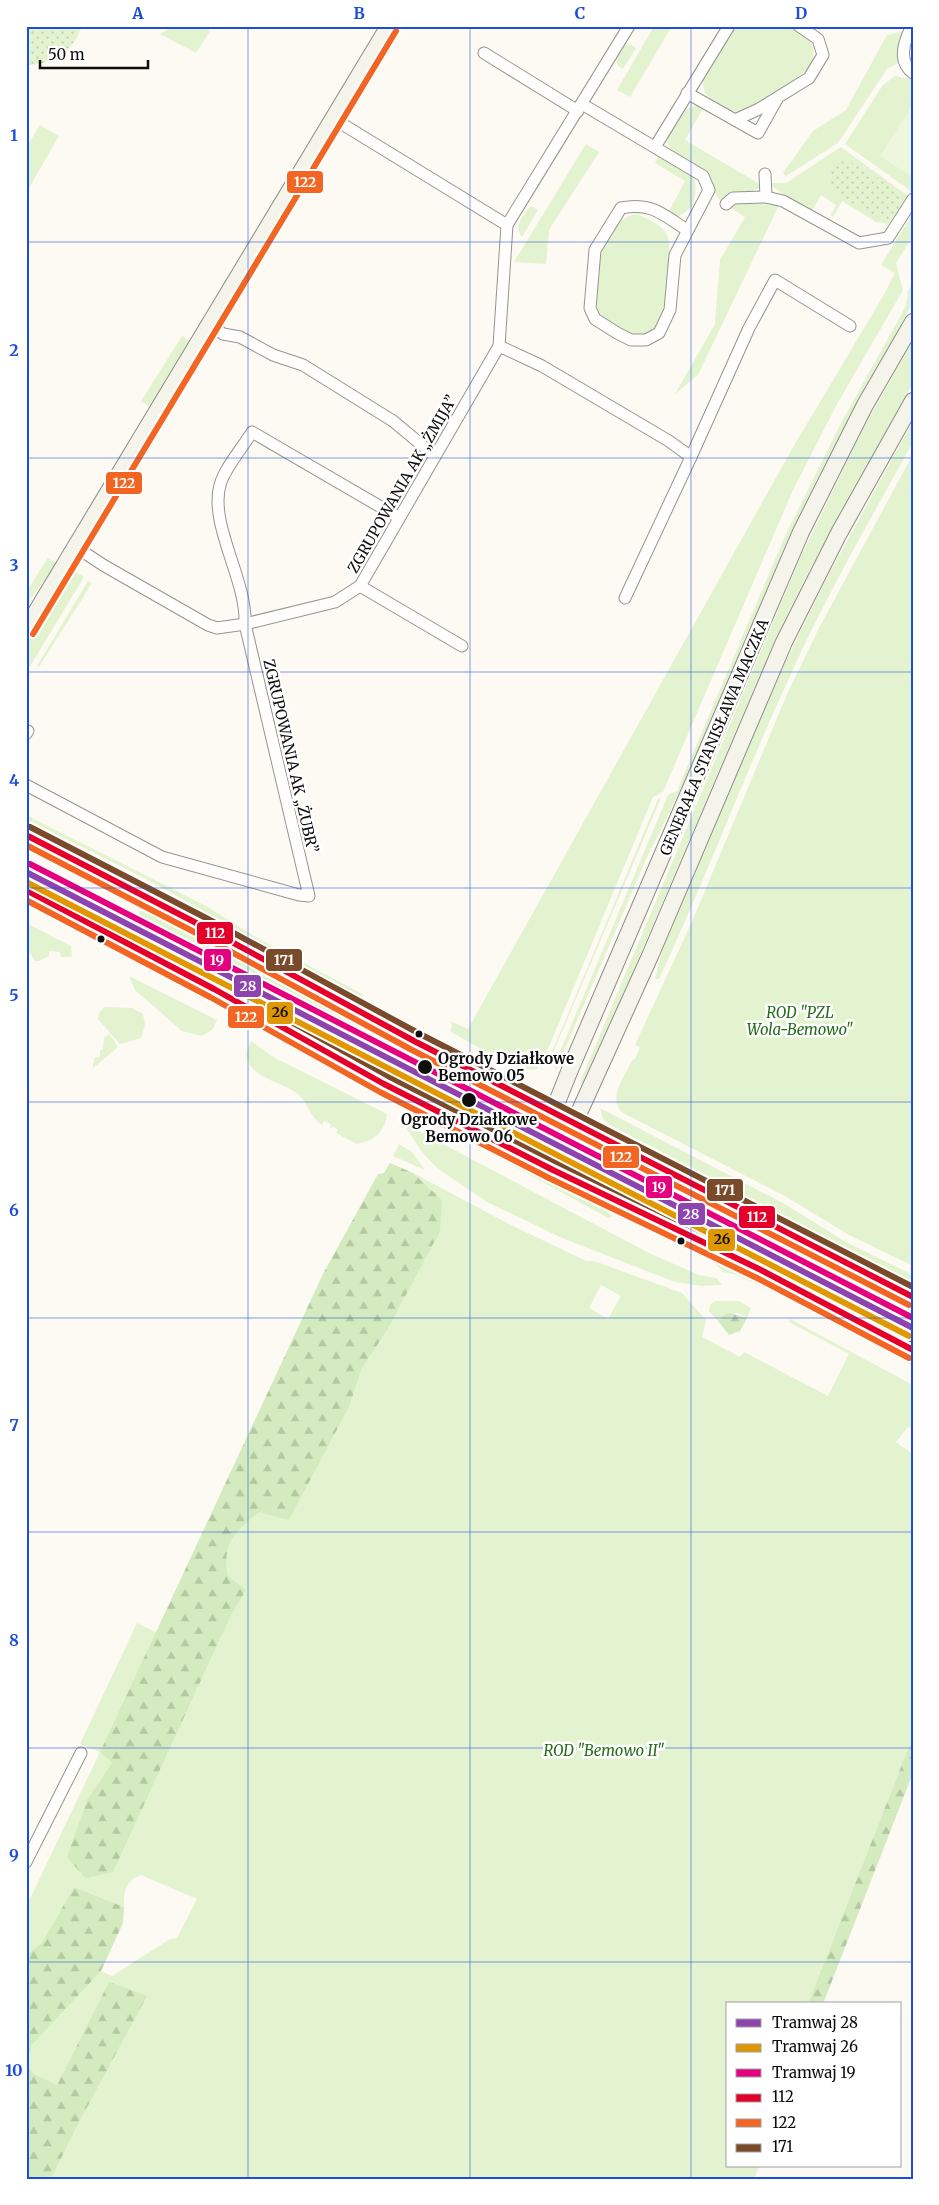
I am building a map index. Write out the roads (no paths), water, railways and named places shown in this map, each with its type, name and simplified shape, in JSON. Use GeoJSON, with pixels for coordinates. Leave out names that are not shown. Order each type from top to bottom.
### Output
{"type":"FeatureCollection","features":[{"type":"Feature","properties":{"kind":"main road"},"geometry":{"type":"LineString","coordinates":[[26,629],[389,26]]}},
{"type":"Feature","properties":{"kind":"main road","name":"GENERAŁA STANISŁAWA MACZKA"},"geometry":{"type":"LineString","coordinates":[[534,1160],[801,532],[865,405],[913,322]]}},
{"type":"Feature","properties":{"kind":"main road","name":"GENERAŁA STANISŁAWA MACZKA"},"geometry":{"type":"LineString","coordinates":[[552,1170],[650,956],[781,649],[839,533],[913,401]]}},
{"type":"Feature","properties":{"kind":"main road"},"geometry":{"type":"LineString","coordinates":[[26,835],[574,1124],[913,1297]]}},
{"type":"Feature","properties":{"kind":"main road"},"geometry":{"type":"LineString","coordinates":[[26,890],[214,988],[343,1062],[552,1170],[761,1270],[913,1350]]}},
{"type":"Feature","properties":{"kind":"street","name":"ZGRUPOWANIA AK „ŻMIJA”"},"geometry":{"type":"LineString","coordinates":[[76,547],[103,565],[208,625],[217,628],[245,624],[336,602],[348,596],[360,586],[398,517],[499,346],[507,225],[629,26]]}},
{"type":"Feature","properties":{"kind":"street"},"geometry":{"type":"LineString","coordinates":[[655,147],[729,26]]}},
{"type":"Feature","properties":{"kind":"street"},"geometry":{"type":"LineString","coordinates":[[735,120],[809,78],[823,55],[818,38],[799,26]]}},
{"type":"Feature","properties":{"kind":"street"},"geometry":{"type":"LineString","coordinates":[[912,26],[905,38],[903,53],[904,64],[913,73]]}},
{"type":"Feature","properties":{"kind":"street"},"geometry":{"type":"LineString","coordinates":[[484,53],[580,108],[655,147],[703,176],[709,190],[688,230],[675,254],[670,310],[659,333],[646,340],[631,340],[595,319],[590,308],[595,250],[620,208],[638,205],[650,208],[688,230]]}},
{"type":"Feature","properties":{"kind":"street"},"geometry":{"type":"LineString","coordinates":[[687,93],[758,133],[778,97]]}},
{"type":"Feature","properties":{"kind":"street"},"geometry":{"type":"LineString","coordinates":[[334,119],[507,225]]}},
{"type":"Feature","properties":{"kind":"street"},"geometry":{"type":"LineString","coordinates":[[765,174],[766,197]]}},
{"type":"Feature","properties":{"kind":"street"},"geometry":{"type":"LineString","coordinates":[[726,204],[732,198],[766,197],[783,201],[859,243],[888,238],[913,198]]}},
{"type":"Feature","properties":{"kind":"street"},"geometry":{"type":"LineString","coordinates":[[625,598],[692,458],[749,328],[776,280],[850,326]]}},
{"type":"Feature","properties":{"kind":"street"},"geometry":{"type":"LineString","coordinates":[[210,324],[223,334],[240,337],[273,355],[303,365],[393,421],[435,456]]}},
{"type":"Feature","properties":{"kind":"street"},"geometry":{"type":"LineString","coordinates":[[499,346],[542,366],[669,441],[692,458]]}},
{"type":"Feature","properties":{"kind":"street","name":"ZGRUPOWANIA AK „ŻUBR”"},"geometry":{"type":"LineString","coordinates":[[26,785],[171,860],[308,896],[245,624],[246,607],[218,510],[220,483],[252,432],[398,517]]}},
{"type":"Feature","properties":{"kind":"street"},"geometry":{"type":"LineString","coordinates":[[360,586],[462,646]]}},
{"type":"Feature","properties":{"kind":"street"},"geometry":{"type":"LineString","coordinates":[[26,1862],[81,1753]]}},
{"type":"Feature","properties":{"kind":"tram line","name":"19"},"geometry":{"type":"LineString","coordinates":[[30,864],[913,1318]]}},
{"type":"Feature","properties":{"kind":"tram line","name":"28"},"geometry":{"type":"LineString","coordinates":[[26,872],[913,1328]]}},
{"type":"Feature","properties":{"kind":"tram line","name":"26"},"geometry":{"type":"LineString","coordinates":[[26,882],[909,1336]]}},
{"type":"Feature","properties":{"kind":"place","name":"Ogrody Działkowe Bemowo 05"},"geometry":{"type":"Point","coordinates":[425,1067]}},
{"type":"Feature","properties":{"kind":"place","name":"Ogrody Działkowe Bemowo 06"},"geometry":{"type":"Point","coordinates":[469,1100]}},
{"type":"Feature","properties":{"kind":"park label","name":"ROD \"PZL Wola-Bemowo\""},"geometry":{"type":"Point","coordinates":[800,1020]}},
{"type":"Feature","properties":{"kind":"park label","name":"ROD \"Bemowo II\""},"geometry":{"type":"Point","coordinates":[604,1750]}}]}
